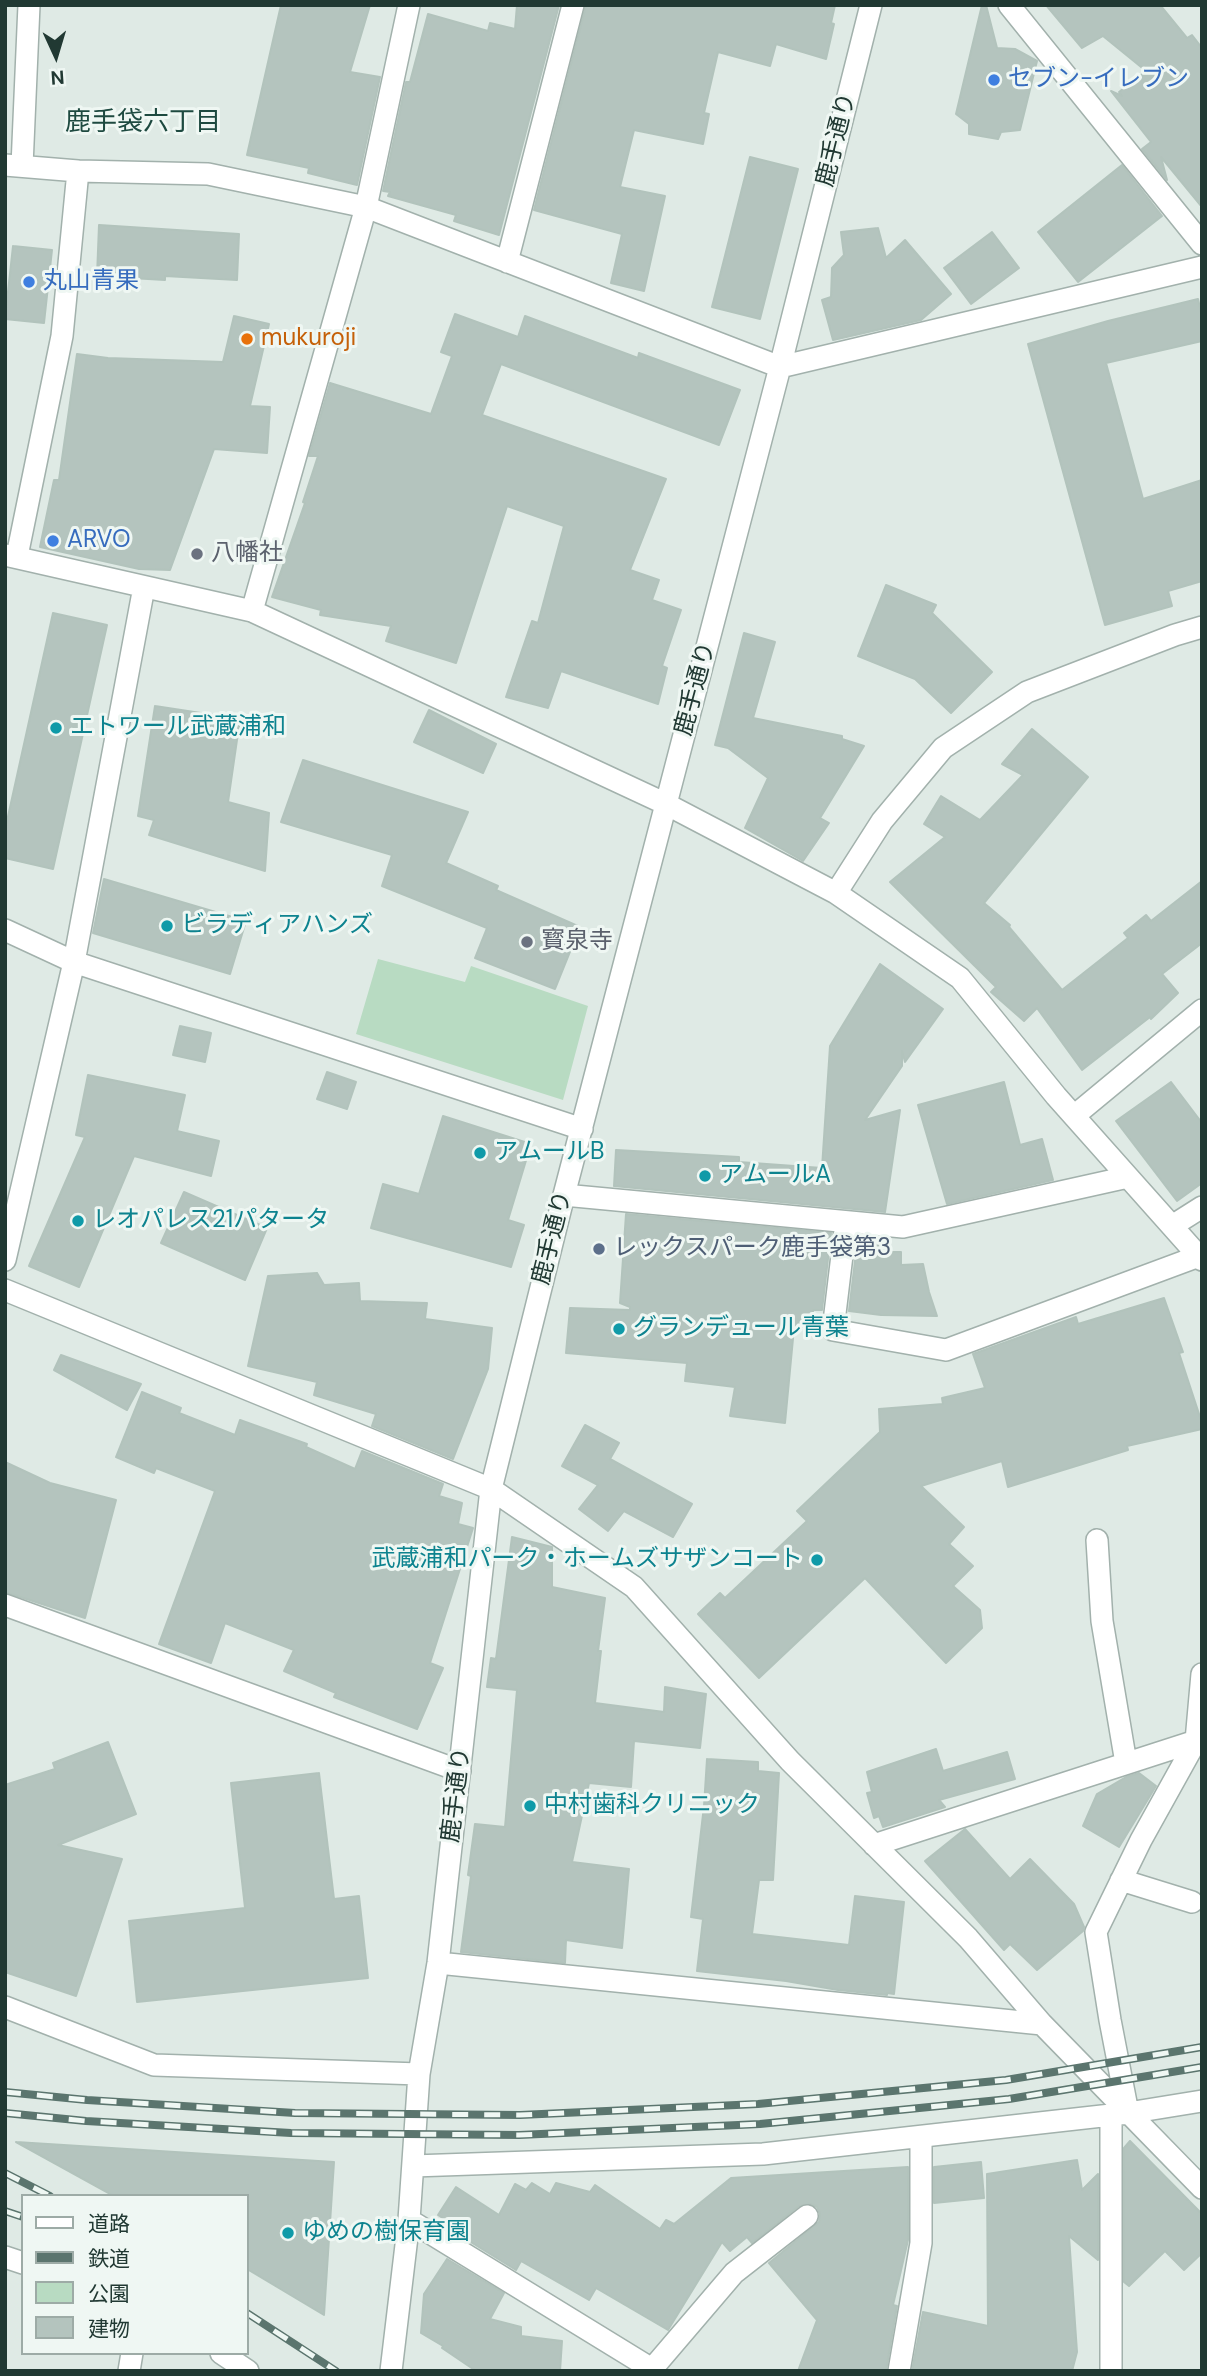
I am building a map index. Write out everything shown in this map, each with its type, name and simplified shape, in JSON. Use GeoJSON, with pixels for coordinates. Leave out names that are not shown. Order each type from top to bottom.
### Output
{"type":"FeatureCollection","features":[{"type":"Feature","properties":{"kind":"street"},"geometry":{"type":"LineString","coordinates":[[29,5],[14,166],[78,171],[208,174],[366,207],[779,366],[1202,267]]}},
{"type":"Feature","properties":{"kind":"street"},"geometry":{"type":"LineString","coordinates":[[252,611],[366,207],[409,5]]}},
{"type":"Feature","properties":{"kind":"street"},"geometry":{"type":"LineString","coordinates":[[507,262],[573,5]]}},
{"type":"Feature","properties":{"kind":"street","name":"鹿手通り"},"geometry":{"type":"LineString","coordinates":[[391,2371],[408,2220],[419,2074],[438,1963],[491,1489],[564,1195],[871,5]]}},
{"type":"Feature","properties":{"kind":"street"},"geometry":{"type":"LineString","coordinates":[[1009,5],[1202,244]]}},
{"type":"Feature","properties":{"kind":"street"},"geometry":{"type":"LineString","coordinates":[[78,171],[62,336],[11,556],[252,611],[666,804],[836,892],[960,978],[1074,1116],[1200,1258],[946,1350],[833,1329],[846,1222]]}},
{"type":"Feature","properties":{"kind":"street"},"geometry":{"type":"LineString","coordinates":[[5,1260],[74,962],[144,587]]}},
{"type":"Feature","properties":{"kind":"street"},"geometry":{"type":"LineString","coordinates":[[836,892],[882,821],[943,748],[1027,692],[1202,627]]}},
{"type":"Feature","properties":{"kind":"street"},"geometry":{"type":"LineString","coordinates":[[5,930],[74,962],[582,1129]]}},
{"type":"Feature","properties":{"kind":"street"},"geometry":{"type":"LineString","coordinates":[[1074,1116],[1202,1010]]}},
{"type":"Feature","properties":{"kind":"street"},"geometry":{"type":"LineString","coordinates":[[564,1195],[903,1227],[1128,1177]]}},
{"type":"Feature","properties":{"kind":"street"},"geometry":{"type":"LineString","coordinates":[[1172,1226],[1202,1207]]}},
{"type":"Feature","properties":{"kind":"street"},"geometry":{"type":"LineString","coordinates":[[5,1290],[491,1489],[634,1587],[790,1762],[968,1938],[1120,2114],[1202,2188]]}},
{"type":"Feature","properties":{"kind":"street"},"geometry":{"type":"LineString","coordinates":[[1097,1540],[1102,1620],[1126,1763]]}},
{"type":"Feature","properties":{"kind":"street"},"geometry":{"type":"LineString","coordinates":[[5,1605],[460,1771]]}},
{"type":"Feature","properties":{"kind":"street"},"geometry":{"type":"LineString","coordinates":[[1111,2371],[1120,2114],[1110,2020],[1096,1932],[1121,1880],[1199,1740],[1202,1674]]}},
{"type":"Feature","properties":{"kind":"street"},"geometry":{"type":"LineString","coordinates":[[874,1845],[1199,1740]]}},
{"type":"Feature","properties":{"kind":"street"},"geometry":{"type":"LineString","coordinates":[[1121,1880],[1192,1902]]}},
{"type":"Feature","properties":{"kind":"street"},"geometry":{"type":"LineString","coordinates":[[438,1963],[1042,2024]]}},
{"type":"Feature","properties":{"kind":"street"},"geometry":{"type":"LineString","coordinates":[[5,2007],[154,2065],[419,2074]]}},
{"type":"Feature","properties":{"kind":"street"},"geometry":{"type":"LineString","coordinates":[[413,2166],[764,2154],[1120,2114],[1202,2101]]}},
{"type":"Feature","properties":{"kind":"street"},"geometry":{"type":"LineString","coordinates":[[899,2371],[920,2243],[921,2137]]}},
{"type":"Feature","properties":{"kind":"street"},"geometry":{"type":"LineString","coordinates":[[408,2220],[653,2370],[734,2273],[807,2216]]}},
{"type":"Feature","properties":{"kind":"street"},"geometry":{"type":"LineString","coordinates":[[223,2355],[248,2371]]}},
{"type":"Feature","properties":{"kind":"green space"},"geometry":{"type":"Polygon","coordinates":[[[378,959],[465,982],[471,966],[588,1006],[563,1100],[356,1034],[378,959]]]}},
{"type":"Feature","properties":{"kind":"building"},"geometry":{"type":"Polygon","coordinates":[[[281,5],[370,5],[350,72],[380,77],[357,185],[308,173],[309,168],[247,155],[281,5]]]}},
{"type":"Feature","properties":{"kind":"building"},"geometry":{"type":"Polygon","coordinates":[[[517,5],[559,5],[499,235],[454,221],[456,215],[388,196],[390,192],[383,191],[406,82],[410,82],[428,14],[488,31],[490,23],[515,29],[517,5]]]}},
{"type":"Feature","properties":{"kind":"building"},"geometry":{"type":"Polygon","coordinates":[[[586,5],[835,5],[831,23],[834,24],[826,59],[776,44],[770,66],[718,52],[704,113],[709,114],[703,144],[634,130],[620,187],[665,196],[644,291],[611,283],[622,234],[534,210],[586,5]]]}},
{"type":"Feature","properties":{"kind":"building"},"geometry":{"type":"Polygon","coordinates":[[[982,5],[986,5],[997,48],[1015,49],[1037,61],[1020,130],[1001,132],[998,139],[969,134],[969,124],[956,114],[982,5]]]}},
{"type":"Feature","properties":{"kind":"building"},"geometry":{"type":"Polygon","coordinates":[[[1046,5],[1160,5],[1187,38],[1192,35],[1202,48],[1202,207],[1161,157],[1167,180],[1142,149],[1151,142],[1111,91],[1122,96],[1119,92],[1146,71],[1103,36],[1082,48],[1046,5]]]}},
{"type":"Feature","properties":{"kind":"building"},"geometry":{"type":"Polygon","coordinates":[[[750,157],[798,169],[760,319],[712,307],[750,157]]]}},
{"type":"Feature","properties":{"kind":"building"},"geometry":{"type":"Polygon","coordinates":[[[1122,165],[1162,216],[1078,282],[1038,232],[1122,165]]]}},
{"type":"Feature","properties":{"kind":"building"},"geometry":{"type":"Polygon","coordinates":[[[99,225],[239,234],[237,280],[97,276],[99,225]]]}},
{"type":"Feature","properties":{"kind":"building"},"geometry":{"type":"Polygon","coordinates":[[[878,228],[886,258],[905,240],[951,294],[921,320],[833,340],[822,300],[831,297],[832,268],[844,255],[841,232],[878,228]]]}},
{"type":"Feature","properties":{"kind":"building"},"geometry":{"type":"Polygon","coordinates":[[[992,232],[1019,268],[971,304],[944,268],[992,232]]]}},
{"type":"Feature","properties":{"kind":"building","name":"丸山青果"},"geometry":{"type":"Polygon","coordinates":[[[13,246],[52,250],[44,323],[5,319],[13,246]]]}},
{"type":"Feature","properties":{"kind":"building"},"geometry":{"type":"Polygon","coordinates":[[[1198,299],[1202,316],[1202,341],[1106,363],[1143,499],[1202,480],[1202,581],[1168,591],[1172,606],[1105,625],[1028,344],[1198,299]]]}},
{"type":"Feature","properties":{"kind":"building"},"geometry":{"type":"Polygon","coordinates":[[[455,314],[518,337],[525,316],[638,358],[639,353],[740,390],[719,445],[501,364],[482,415],[666,479],[630,570],[659,580],[652,600],[681,610],[662,666],[667,668],[658,704],[561,671],[548,708],[506,697],[532,621],[538,623],[564,526],[507,506],[456,663],[386,641],[391,626],[320,615],[321,610],[272,597],[305,503],[303,502],[318,456],[309,456],[330,383],[431,414],[452,356],[441,352],[455,314]]]}},
{"type":"Feature","properties":{"kind":"building"},"geometry":{"type":"Polygon","coordinates":[[[234,316],[269,324],[250,406],[270,407],[267,453],[214,449],[170,570],[139,569],[40,547],[54,480],[59,480],[77,354],[108,358],[223,362],[234,316]]]}},
{"type":"Feature","properties":{"kind":"building"},"geometry":{"type":"Polygon","coordinates":[[[886,585],[936,605],[932,613],[992,672],[951,713],[915,679],[858,656],[886,585]]]}},
{"type":"Feature","properties":{"kind":"building","name":"エトワール武蔵浦和"},"geometry":{"type":"Polygon","coordinates":[[[53,613],[107,625],[53,869],[5,858],[5,830],[53,613]]]}},
{"type":"Feature","properties":{"kind":"building"},"geometry":{"type":"Polygon","coordinates":[[[744,633],[775,642],[753,718],[842,736],[842,739],[864,746],[820,818],[829,823],[803,861],[745,828],[768,778],[728,748],[715,745],[744,633]]]}},
{"type":"Feature","properties":{"kind":"building"},"geometry":{"type":"Polygon","coordinates":[[[155,706],[240,719],[228,802],[269,813],[265,871],[149,835],[154,820],[138,816],[155,706]]]}},
{"type":"Feature","properties":{"kind":"building"},"geometry":{"type":"Polygon","coordinates":[[[429,710],[496,744],[483,773],[414,742],[429,710]]]}},
{"type":"Feature","properties":{"kind":"building"},"geometry":{"type":"Polygon","coordinates":[[[1032,729],[1088,777],[984,903],[1010,925],[1062,990],[1128,938],[1124,933],[1146,915],[1151,921],[1202,881],[1202,943],[1162,974],[1178,993],[1151,1019],[1150,1017],[1082,1070],[1037,1008],[1024,1021],[991,992],[996,987],[890,882],[945,837],[924,824],[941,796],[980,820],[1023,775],[1002,764],[1032,729]]]}},
{"type":"Feature","properties":{"kind":"building"},"geometry":{"type":"Polygon","coordinates":[[[303,760],[468,812],[446,863],[498,886],[496,890],[580,927],[555,989],[475,958],[487,928],[382,886],[392,855],[281,822],[303,760]]]}},
{"type":"Feature","properties":{"kind":"building","name":"ビラディアハンズ"},"geometry":{"type":"Polygon","coordinates":[[[104,879],[246,921],[230,974],[93,933],[104,879]]]}},
{"type":"Feature","properties":{"kind":"building"},"geometry":{"type":"Polygon","coordinates":[[[880,964],[943,1009],[905,1062],[902,1051],[902,1066],[865,1120],[900,1110],[885,1212],[614,1186],[616,1150],[739,1157],[739,1162],[822,1168],[830,1046],[880,964]]]}},
{"type":"Feature","properties":{"kind":"building"},"geometry":{"type":"Polygon","coordinates":[[[180,1026],[211,1033],[205,1062],[173,1055],[180,1026]]]}},
{"type":"Feature","properties":{"kind":"building"},"geometry":{"type":"Polygon","coordinates":[[[327,1072],[356,1082],[347,1109],[317,1099],[327,1072]]]}},
{"type":"Feature","properties":{"kind":"building"},"geometry":{"type":"Polygon","coordinates":[[[88,1075],[185,1095],[177,1131],[219,1141],[211,1176],[134,1156],[79,1287],[29,1266],[85,1137],[76,1135],[88,1075]]]}},
{"type":"Feature","properties":{"kind":"building"},"geometry":{"type":"Polygon","coordinates":[[[1004,1082],[1020,1145],[1042,1139],[1053,1180],[947,1204],[918,1105],[1004,1082]]]}},
{"type":"Feature","properties":{"kind":"building"},"geometry":{"type":"Polygon","coordinates":[[[1171,1082],[1202,1123],[1202,1183],[1177,1201],[1116,1121],[1171,1082]]]}},
{"type":"Feature","properties":{"kind":"building"},"geometry":{"type":"Polygon","coordinates":[[[443,1116],[531,1144],[508,1220],[524,1225],[511,1267],[371,1228],[383,1184],[419,1194],[443,1116]]]}},
{"type":"Feature","properties":{"kind":"building"},"geometry":{"type":"Polygon","coordinates":[[[184,1192],[267,1228],[245,1280],[161,1243],[184,1192]]]}},
{"type":"Feature","properties":{"kind":"building"},"geometry":{"type":"Polygon","coordinates":[[[626,1214],[831,1233],[822,1310],[813,1310],[812,1329],[794,1328],[785,1423],[730,1416],[735,1387],[685,1381],[687,1363],[566,1353],[570,1308],[630,1310],[630,1307],[620,1303],[626,1214]]]}},
{"type":"Feature","properties":{"kind":"building"},"geometry":{"type":"Polygon","coordinates":[[[858,1236],[881,1238],[879,1252],[901,1252],[901,1265],[923,1264],[937,1316],[881,1315],[849,1311],[858,1236]]]}},
{"type":"Feature","properties":{"kind":"building"},"geometry":{"type":"Polygon","coordinates":[[[317,1273],[324,1285],[359,1283],[360,1301],[427,1303],[425,1319],[492,1328],[488,1369],[453,1459],[372,1426],[376,1414],[314,1395],[317,1382],[248,1366],[268,1276],[317,1273]]]}},
{"type":"Feature","properties":{"kind":"building"},"geometry":{"type":"Polygon","coordinates":[[[1164,1298],[1183,1352],[1179,1353],[1202,1429],[1127,1446],[1128,1450],[1008,1487],[1002,1461],[921,1486],[964,1527],[949,1544],[973,1566],[953,1586],[980,1610],[982,1628],[946,1663],[865,1578],[759,1678],[698,1614],[720,1593],[725,1598],[807,1521],[797,1511],[880,1432],[879,1409],[943,1404],[942,1398],[985,1388],[973,1354],[1076,1317],[1078,1324],[1164,1298]]]}},
{"type":"Feature","properties":{"kind":"building"},"geometry":{"type":"Polygon","coordinates":[[[61,1355],[141,1384],[127,1410],[54,1370],[61,1355]]]}},
{"type":"Feature","properties":{"kind":"building"},"geometry":{"type":"Polygon","coordinates":[[[142,1392],[181,1408],[179,1413],[235,1435],[240,1420],[307,1444],[306,1447],[355,1469],[362,1451],[443,1484],[439,1496],[462,1503],[458,1524],[473,1528],[430,1663],[443,1668],[417,1729],[334,1697],[336,1693],[284,1671],[294,1650],[225,1623],[211,1663],[159,1644],[215,1491],[156,1468],[154,1473],[116,1457],[142,1392]]]}},
{"type":"Feature","properties":{"kind":"building"},"geometry":{"type":"Polygon","coordinates":[[[585,1425],[619,1443],[610,1459],[692,1504],[673,1537],[624,1511],[608,1531],[579,1509],[598,1485],[562,1466],[585,1425]]]}},
{"type":"Feature","properties":{"kind":"building"},"geometry":{"type":"Polygon","coordinates":[[[5,1462],[50,1483],[116,1500],[85,1618],[5,1592],[5,1462]]]}},
{"type":"Feature","properties":{"kind":"building"},"geometry":{"type":"Polygon","coordinates":[[[512,1537],[552,1547],[552,1587],[605,1598],[595,1703],[664,1712],[665,1687],[706,1694],[700,1748],[634,1741],[631,1787],[589,1783],[572,1862],[629,1869],[622,1948],[566,1940],[565,1963],[461,1952],[475,1824],[505,1827],[517,1690],[487,1687],[491,1658],[496,1659],[512,1537]]]}},
{"type":"Feature","properties":{"kind":"building"},"geometry":{"type":"Polygon","coordinates":[[[108,1742],[136,1814],[58,1845],[122,1859],[76,1996],[5,1972],[5,1785],[55,1769],[53,1763],[108,1742]]]}},
{"type":"Feature","properties":{"kind":"building"},"geometry":{"type":"Polygon","coordinates":[[[936,1749],[943,1771],[1007,1752],[1015,1779],[939,1800],[945,1807],[883,1827],[879,1816],[874,1818],[867,1793],[872,1792],[867,1772],[936,1749]]]}},
{"type":"Feature","properties":{"kind":"building"},"geometry":{"type":"Polygon","coordinates":[[[707,1759],[758,1762],[758,1771],[779,1773],[773,1880],[759,1880],[752,1934],[849,1945],[855,1896],[904,1902],[894,1994],[838,1990],[697,1971],[703,1919],[691,1917],[707,1759]]]}},
{"type":"Feature","properties":{"kind":"building"},"geometry":{"type":"Polygon","coordinates":[[[319,1773],[334,1899],[359,1896],[368,1978],[137,2002],[129,1921],[245,1908],[231,1783],[319,1773]]]}},
{"type":"Feature","properties":{"kind":"building"},"geometry":{"type":"Polygon","coordinates":[[[1139,1773],[1156,1786],[1119,1847],[1083,1826],[1097,1794],[1126,1777],[1139,1773]]]}},
{"type":"Feature","properties":{"kind":"building"},"geometry":{"type":"Polygon","coordinates":[[[965,1829],[1010,1879],[1030,1859],[1074,1904],[1084,1927],[1083,1931],[1037,1970],[1010,1944],[1004,1950],[925,1861],[965,1829]]]}},
{"type":"Feature","properties":{"kind":"building"},"geometry":{"type":"Polygon","coordinates":[[[1130,2141],[1202,2214],[1202,2253],[1184,2270],[1165,2251],[1129,2286],[1124,2282],[1124,2148],[1130,2141]]]}},
{"type":"Feature","properties":{"kind":"building","name":"ゆめの樹保育園"},"geometry":{"type":"Polygon","coordinates":[[[16,2142],[334,2162],[324,2315],[248,2270],[248,2194],[110,2194],[16,2142]]]}},
{"type":"Feature","properties":{"kind":"building"},"geometry":{"type":"Polygon","coordinates":[[[1077,2160],[1082,2190],[1098,2174],[1098,2260],[1069,2236],[1077,2352],[1072,2371],[912,2371],[923,2312],[988,2326],[987,2174],[1077,2160]]]}},
{"type":"Feature","properties":{"kind":"building"},"geometry":{"type":"Polygon","coordinates":[[[981,2162],[984,2198],[934,2203],[934,2167],[981,2162]]]}},
{"type":"Feature","properties":{"kind":"building"},"geometry":{"type":"Polygon","coordinates":[[[908,2167],[908,2240],[893,2305],[897,2306],[886,2371],[798,2371],[817,2320],[769,2263],[819,2222],[817,2207],[811,2204],[799,2206],[752,2243],[747,2237],[730,2251],[722,2242],[668,2330],[596,2288],[589,2300],[521,2261],[516,2270],[461,2236],[464,2232],[438,2215],[456,2187],[499,2215],[515,2184],[526,2190],[532,2183],[550,2194],[556,2183],[590,2192],[595,2185],[660,2229],[666,2220],[674,2224],[731,2178],[908,2167]]]}},
{"type":"Feature","properties":{"kind":"building"},"geometry":{"type":"Polygon","coordinates":[[[447,2259],[504,2293],[490,2319],[521,2327],[521,2336],[562,2341],[560,2371],[476,2371],[421,2333],[424,2294],[447,2259]]]}},
{"type":"Feature","properties":{"kind":"railway"},"geometry":{"type":"LineString","coordinates":[[5,2092],[295,2113],[520,2115],[758,2104],[1006,2080],[1202,2047]]}},
{"type":"Feature","properties":{"kind":"railway"},"geometry":{"type":"LineString","coordinates":[[5,2113],[86,2121],[291,2133],[519,2135],[760,2124],[1009,2099],[1202,2067]]}},
{"type":"Feature","properties":{"kind":"railway"},"geometry":{"type":"LineString","coordinates":[[5,2173],[46,2194]]}},
{"type":"Feature","properties":{"kind":"railway"},"geometry":{"type":"LineString","coordinates":[[5,2211],[21,2216]]}},
{"type":"Feature","properties":{"kind":"railway"},"geometry":{"type":"LineString","coordinates":[[248,2314],[336,2371]]}},
{"type":"Feature","properties":{"kind":"place","name":"セブン-イレブン"},"geometry":{"type":"Point","coordinates":[994,80]}},
{"type":"Feature","properties":{"kind":"place","name":"丸山青果"},"geometry":{"type":"Point","coordinates":[29,282]}},
{"type":"Feature","properties":{"kind":"place","name":"mukuroji"},"geometry":{"type":"Point","coordinates":[247,339]}},
{"type":"Feature","properties":{"kind":"place","name":"ARVO"},"geometry":{"type":"Point","coordinates":[53,541]}},
{"type":"Feature","properties":{"kind":"place","name":"八幡社"},"geometry":{"type":"Point","coordinates":[197,554]}},
{"type":"Feature","properties":{"kind":"place","name":"エトワール武蔵浦和"},"geometry":{"type":"Point","coordinates":[56,728]}},
{"type":"Feature","properties":{"kind":"place","name":"ビラディアハンズ"},"geometry":{"type":"Point","coordinates":[167,926]}},
{"type":"Feature","properties":{"kind":"place","name":"寳泉寺"},"geometry":{"type":"Point","coordinates":[527,942]}},
{"type":"Feature","properties":{"kind":"place","name":"アムールB"},"geometry":{"type":"Point","coordinates":[480,1153]}},
{"type":"Feature","properties":{"kind":"place","name":"アムールA"},"geometry":{"type":"Point","coordinates":[705,1176]}},
{"type":"Feature","properties":{"kind":"place","name":"レオパレス21パタータ"},"geometry":{"type":"Point","coordinates":[78,1221]}},
{"type":"Feature","properties":{"kind":"place","name":"レックスパーク鹿手袋第3"},"geometry":{"type":"Point","coordinates":[599,1249]}},
{"type":"Feature","properties":{"kind":"place","name":"グランデュール青葉"},"geometry":{"type":"Point","coordinates":[619,1329]}},
{"type":"Feature","properties":{"kind":"place","name":"武蔵浦和パーク・ホームズサザンコート"},"geometry":{"type":"Point","coordinates":[817,1560]}},
{"type":"Feature","properties":{"kind":"place","name":"中村歯科クリニック"},"geometry":{"type":"Point","coordinates":[530,1806]}},
{"type":"Feature","properties":{"kind":"place","name":"ゆめの樹保育園"},"geometry":{"type":"Point","coordinates":[288,2233]}},
{"type":"Feature","properties":{"kind":"district","name":"鹿手袋六丁目"},"geometry":{"type":"Point","coordinates":[143,123]}}]}
